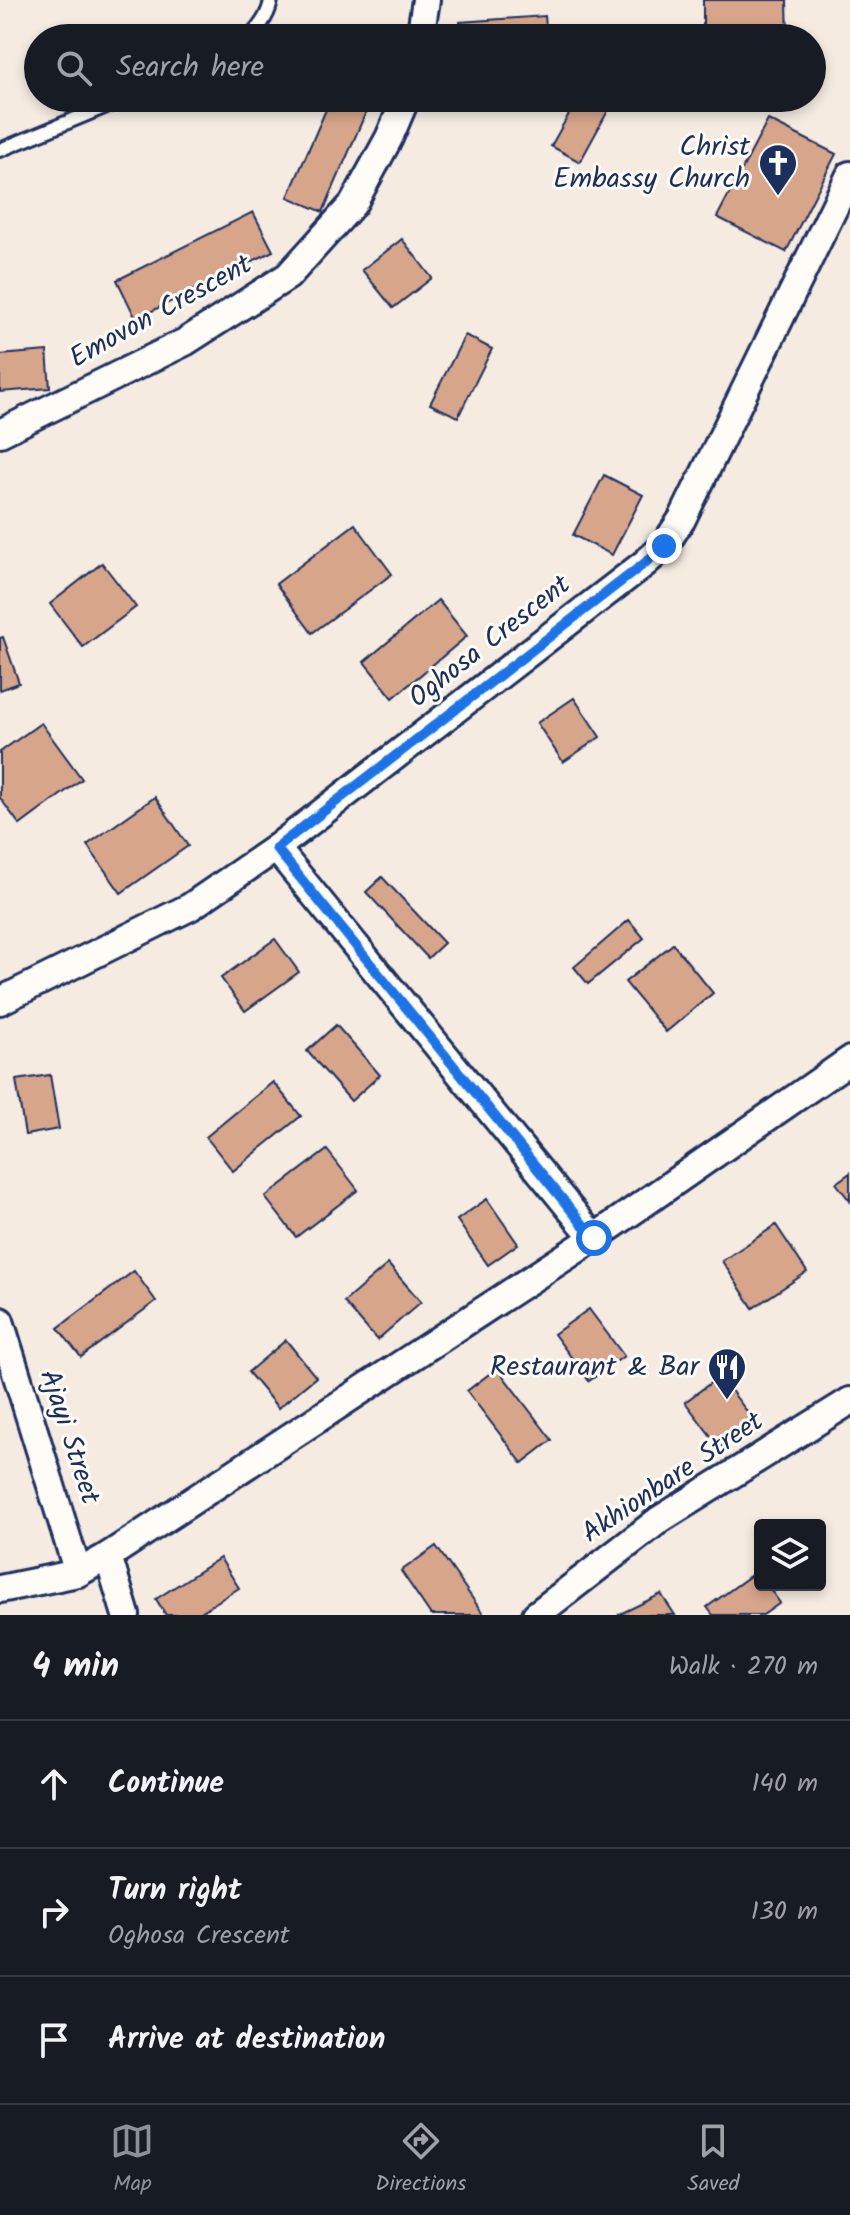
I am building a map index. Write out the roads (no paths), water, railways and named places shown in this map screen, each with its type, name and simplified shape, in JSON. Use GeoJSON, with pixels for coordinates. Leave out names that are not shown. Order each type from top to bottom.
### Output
{"type":"FeatureCollection","features":[{"type":"Feature","properties":{"kind":"street"},"geometry":{"type":"LineString","coordinates":[[422,24],[426,0]]}},
{"type":"Feature","properties":{"kind":"street","name":"Emovon Crescent"},"geometry":{"type":"LineString","coordinates":[[0,433],[185,342],[288,276],[353,204],[400,112]]}},
{"type":"Feature","properties":{"kind":"street","name":"Oghosa Crescent"},"geometry":{"type":"LineString","coordinates":[[0,1001],[190,907],[276,848],[664,546],[682,519],[850,175]]}},
{"type":"Feature","properties":{"kind":"street"},"geometry":{"type":"LineString","coordinates":[[276,848],[594,1238]]}},
{"type":"Feature","properties":{"kind":"street"},"geometry":{"type":"LineString","coordinates":[[0,1589],[78,1573],[108,1556],[594,1238],[850,1060]]}},
{"type":"Feature","properties":{"kind":"street","name":"Ajayi Street"},"geometry":{"type":"LineString","coordinates":[[0,1321],[78,1573]]}},
{"type":"Feature","properties":{"kind":"street","name":"Akhionbare Street"},"geometry":{"type":"LineString","coordinates":[[536,1615],[659,1520],[850,1401]]}},
{"type":"Feature","properties":{"kind":"street"},"geometry":{"type":"LineString","coordinates":[[108,1556],[126,1615]]}},
{"type":"Feature","properties":{"kind":"lane"},"geometry":{"type":"LineString","coordinates":[[262,24],[271,0]]}},
{"type":"Feature","properties":{"kind":"lane"},"geometry":{"type":"LineString","coordinates":[[0,150],[92,112]]}},
{"type":"Feature","properties":{"kind":"place","name":"Christ Embassy Church"},"geometry":{"type":"Point","coordinates":[778,197]}},
{"type":"Feature","properties":{"kind":"place","name":"Restaurant & Bar"},"geometry":{"type":"Point","coordinates":[727,1401]}}]}
